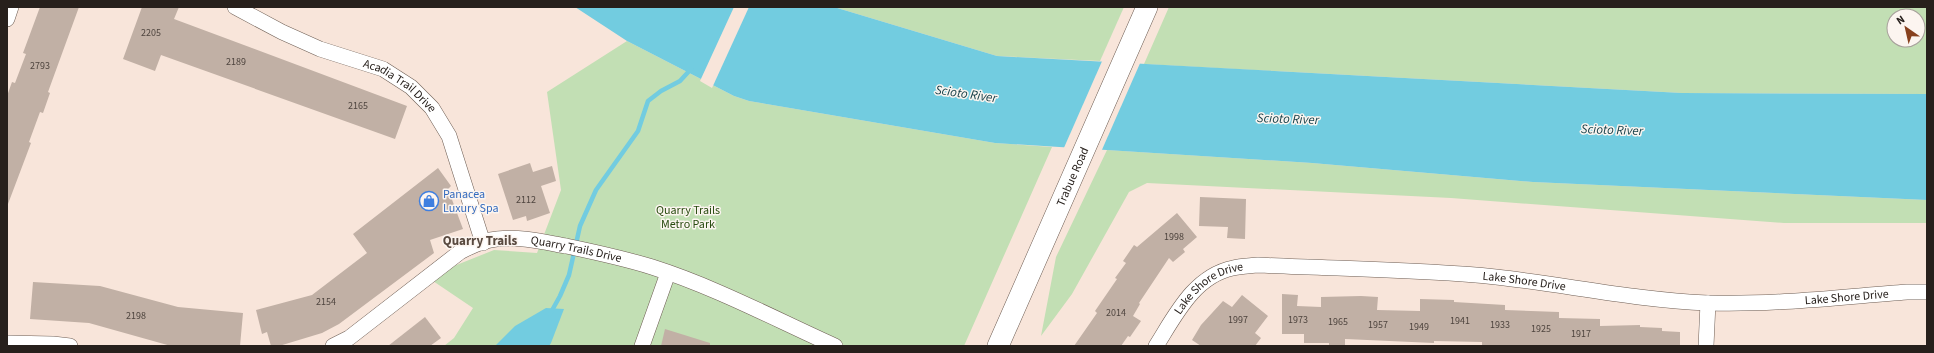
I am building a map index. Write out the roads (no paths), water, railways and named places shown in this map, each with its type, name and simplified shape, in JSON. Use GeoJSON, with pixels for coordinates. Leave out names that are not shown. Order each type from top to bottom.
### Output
{"type":"FeatureCollection","features":[{"type":"Feature","properties":{"kind":"main road","name":"Trabue Road"},"geometry":{"type":"LineString","coordinates":[[998,346],[1147,7]]}},
{"type":"Feature","properties":{"kind":"street"},"geometry":{"type":"LineString","coordinates":[[7,19],[11,7]]}},
{"type":"Feature","properties":{"kind":"street","name":"Acadia Trail Drive"},"geometry":{"type":"LineString","coordinates":[[235,7],[282,32],[320,49],[382,69],[411,87],[432,108],[449,136],[483,243]]}},
{"type":"Feature","properties":{"kind":"street","name":"Quarry Trails Drive"},"geometry":{"type":"LineString","coordinates":[[333,346],[349,338],[460,252],[496,239],[511,238],[545,242],[605,254],[668,273],[693,282],[835,346]]}},
{"type":"Feature","properties":{"kind":"street","name":"Lake Shore Drive"},"geometry":{"type":"LineString","coordinates":[[1156,346],[1192,292],[1201,284],[1221,272],[1232,268],[1258,265],[1468,274],[1544,282],[1658,299],[1708,303],[1776,302],[1907,292],[1927,292]]}},
{"type":"Feature","properties":{"kind":"street"},"geometry":{"type":"LineString","coordinates":[[642,346],[668,273]]}},
{"type":"Feature","properties":{"kind":"street"},"geometry":{"type":"LineString","coordinates":[[1706,346],[1708,303]]}},
{"type":"Feature","properties":{"kind":"street"},"geometry":{"type":"LineString","coordinates":[[7,343],[70,346]]}},
{"type":"Feature","properties":{"kind":"water","name":"Scioto River"},"geometry":{"type":"Polygon","coordinates":[[[575,7],[834,7],[997,56],[1682,93],[1927,94],[1927,200],[1533,182],[1312,163],[995,143],[749,101],[734,96],[627,41],[575,7]]]}},
{"type":"Feature","properties":{"kind":"water"},"geometry":{"type":"Polygon","coordinates":[[[546,308],[564,309],[549,346],[495,346],[515,326],[546,308]]]}},
{"type":"Feature","properties":{"kind":"waterway"},"geometry":{"type":"LineString","coordinates":[[550,314],[569,275],[580,226],[596,190],[638,131],[648,101],[661,91],[680,81],[691,69]]}},
{"type":"Feature","properties":{"kind":"place","name":"Panacea Luxury Spa"},"geometry":{"type":"Point","coordinates":[429,201]}},
{"type":"Feature","properties":{"kind":"district","name":"Quarry Trails"},"geometry":{"type":"Point","coordinates":[480,241]}},
{"type":"Feature","properties":{"kind":"park label","name":"Quarry Trails Metro Park"},"geometry":{"type":"Point","coordinates":[688,217]}}]}
